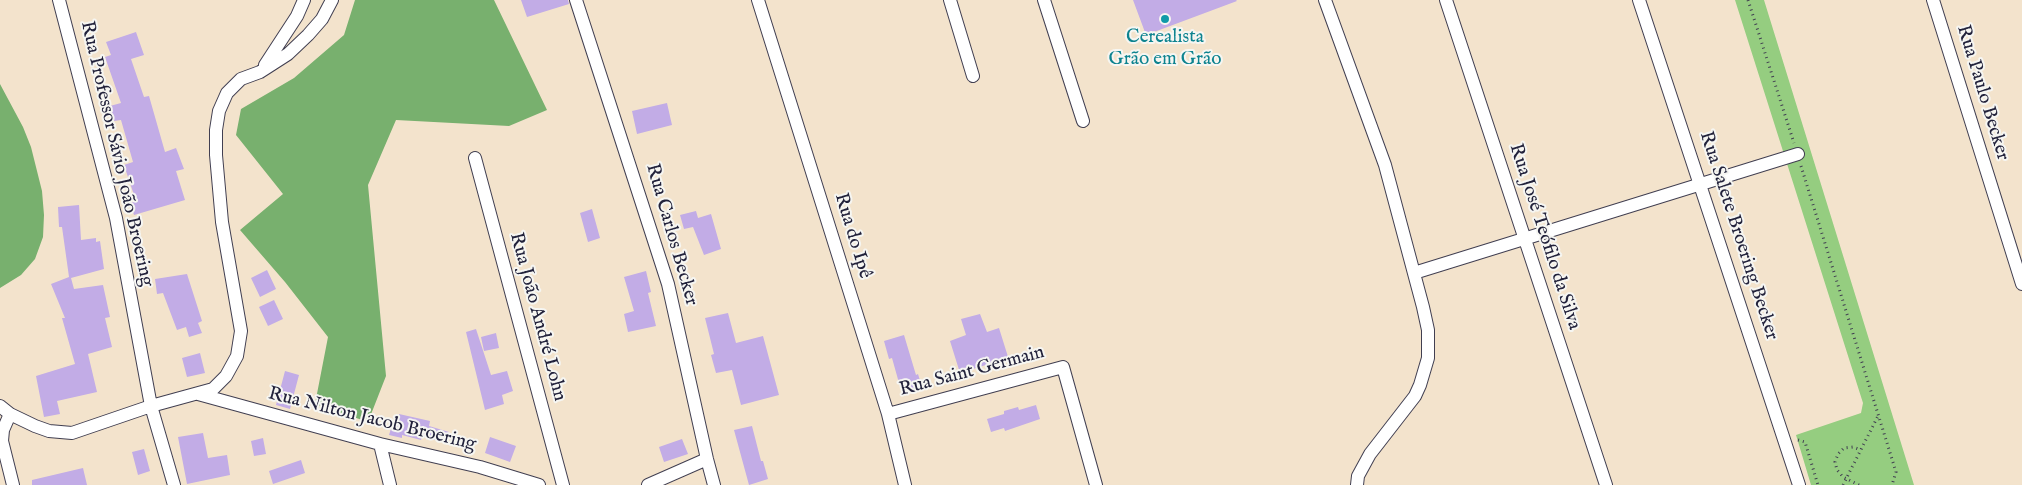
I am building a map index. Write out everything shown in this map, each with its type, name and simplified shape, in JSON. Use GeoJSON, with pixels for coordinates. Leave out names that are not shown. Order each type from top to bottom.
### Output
{"type":"FeatureCollection","features":[{"type":"Feature","properties":{"kind":"street","name":"Rua Professor Sávio João Broering"},"geometry":{"type":"LineString","coordinates":[[60,0],[116,218],[151,406],[174,485]]}},
{"type":"Feature","properties":{"kind":"street"},"geometry":{"type":"LineString","coordinates":[[260,72],[297,16],[304,0]]}},
{"type":"Feature","properties":{"kind":"street"},"geometry":{"type":"LineString","coordinates":[[0,406],[10,414],[42,429],[72,434],[151,406],[213,389],[220,383],[233,364],[239,348],[240,324],[222,222],[216,130],[219,111],[227,93],[241,79],[260,72],[288,54],[308,35],[322,19],[332,0]]}},
{"type":"Feature","properties":{"kind":"street","name":"Rua Carlos Becker"},"geometry":{"type":"LineString","coordinates":[[576,0],[668,284],[714,485]]}},
{"type":"Feature","properties":{"kind":"street","name":"Rua do Ipê"},"geometry":{"type":"LineString","coordinates":[[758,0],[888,414],[905,485]]}},
{"type":"Feature","properties":{"kind":"street"},"geometry":{"type":"LineString","coordinates":[[950,0],[973,76]]}},
{"type":"Feature","properties":{"kind":"street"},"geometry":{"type":"LineString","coordinates":[[1044,0],[1083,121]]}},
{"type":"Feature","properties":{"kind":"street"},"geometry":{"type":"LineString","coordinates":[[1325,0],[1384,165],[1428,330],[1428,358],[1415,396],[1370,454],[1358,476],[1357,485]]}},
{"type":"Feature","properties":{"kind":"street","name":"Rua José Teófilo da Silva"},"geometry":{"type":"LineString","coordinates":[[1446,0],[1606,485]]}},
{"type":"Feature","properties":{"kind":"street","name":"Rua Salete Broering Becker"},"geometry":{"type":"LineString","coordinates":[[1639,0],[1799,485]]}},
{"type":"Feature","properties":{"kind":"street","name":"Rua Paulo Becker"},"geometry":{"type":"LineString","coordinates":[[1934,0],[2022,284]]}},
{"type":"Feature","properties":{"kind":"street"},"geometry":{"type":"LineString","coordinates":[[1414,273],[1798,154]]}},
{"type":"Feature","properties":{"kind":"street","name":"Rua João André Lohn"},"geometry":{"type":"LineString","coordinates":[[475,158],[563,485]]}},
{"type":"Feature","properties":{"kind":"street","name":"Rua Saint Germain"},"geometry":{"type":"LineString","coordinates":[[888,414],[1062,367],[1096,485]]}},
{"type":"Feature","properties":{"kind":"street","name":"Rua Nilton Jacob Broering"},"geometry":{"type":"LineString","coordinates":[[196,394],[380,444],[480,467],[538,485]]}},
{"type":"Feature","properties":{"kind":"street"},"geometry":{"type":"LineString","coordinates":[[10,414],[3,430],[2,441],[14,485]]}},
{"type":"Feature","properties":{"kind":"street"},"geometry":{"type":"LineString","coordinates":[[380,444],[390,485]]}},
{"type":"Feature","properties":{"kind":"street"},"geometry":{"type":"LineString","coordinates":[[648,485],[707,459]]}},
{"type":"Feature","properties":{"kind":"path"},"geometry":{"type":"LineString","coordinates":[[1748,0],[1879,414],[1896,472],[1892,485]]}},
{"type":"Feature","properties":{"kind":"path"},"geometry":{"type":"LineString","coordinates":[[1843,485],[1879,414]]}},
{"type":"Feature","properties":{"kind":"path"},"geometry":{"type":"LineString","coordinates":[[1859,485],[1846,479],[1837,470],[1835,462],[1838,454],[1844,448],[1853,447],[1861,450]]}},
{"type":"Feature","properties":{"kind":"green space"},"geometry":{"type":"Polygon","coordinates":[[[355,0],[494,0],[547,110],[509,126],[396,120],[368,185],[386,376],[368,422],[315,404],[328,337],[285,282],[240,230],[283,194],[236,135],[241,109],[294,78],[344,35],[355,0]]]}},
{"type":"Feature","properties":{"kind":"green space"},"geometry":{"type":"Polygon","coordinates":[[[1735,0],[1764,0],[1914,485],[1811,485],[1796,435],[1861,413],[1863,403],[1735,0]]]}},
{"type":"Feature","properties":{"kind":"green space"},"geometry":{"type":"Polygon","coordinates":[[[0,84],[23,127],[31,147],[42,191],[44,215],[43,237],[35,259],[21,275],[0,288],[0,84]]]}},
{"type":"Feature","properties":{"kind":"building"},"geometry":{"type":"Polygon","coordinates":[[[521,0],[568,0],[569,4],[527,17],[521,0]]]}},
{"type":"Feature","properties":{"kind":"building","name":"Cerealista Grão em Grão"},"geometry":{"type":"Polygon","coordinates":[[[1133,0],[1236,0],[1237,1],[1146,35],[1133,0]]]}},
{"type":"Feature","properties":{"kind":"building"},"geometry":{"type":"Polygon","coordinates":[[[136,32],[144,55],[131,59],[144,97],[149,96],[165,152],[176,148],[184,169],[176,171],[185,200],[134,215],[130,203],[136,201],[124,165],[133,162],[121,120],[114,121],[110,106],[121,103],[105,57],[111,55],[106,42],[136,32]]]}},
{"type":"Feature","properties":{"kind":"building"},"geometry":{"type":"Polygon","coordinates":[[[667,103],[672,125],[637,134],[632,111],[667,103]]]}},
{"type":"Feature","properties":{"kind":"building"},"geometry":{"type":"Polygon","coordinates":[[[79,205],[81,240],[96,238],[96,242],[100,241],[104,269],[71,278],[74,289],[103,285],[110,317],[105,318],[112,347],[88,354],[97,392],[57,401],[60,414],[44,417],[36,376],[75,364],[62,318],[65,318],[51,284],[69,277],[62,227],[59,227],[58,207],[79,205]]]}},
{"type":"Feature","properties":{"kind":"building"},"geometry":{"type":"Polygon","coordinates":[[[592,209],[600,238],[588,242],[580,213],[592,209]]]}},
{"type":"Feature","properties":{"kind":"building"},"geometry":{"type":"Polygon","coordinates":[[[696,211],[698,218],[711,214],[721,249],[704,255],[693,227],[684,229],[680,215],[696,211]]]}},
{"type":"Feature","properties":{"kind":"building"},"geometry":{"type":"Polygon","coordinates":[[[267,270],[276,289],[260,297],[251,278],[267,270]]]}},
{"type":"Feature","properties":{"kind":"building"},"geometry":{"type":"Polygon","coordinates":[[[646,271],[651,292],[648,293],[656,326],[628,332],[624,314],[634,311],[624,277],[646,271]]]}},
{"type":"Feature","properties":{"kind":"building"},"geometry":{"type":"Polygon","coordinates":[[[187,274],[202,321],[198,323],[202,333],[189,337],[186,327],[177,330],[163,293],[157,294],[155,279],[187,274]]]}},
{"type":"Feature","properties":{"kind":"building"},"geometry":{"type":"Polygon","coordinates":[[[274,300],[283,319],[268,326],[259,307],[274,300]]]}},
{"type":"Feature","properties":{"kind":"building"},"geometry":{"type":"Polygon","coordinates":[[[728,313],[736,343],[763,336],[779,395],[741,405],[732,370],[716,373],[711,355],[714,354],[705,318],[728,313]]]}},
{"type":"Feature","properties":{"kind":"building"},"geometry":{"type":"Polygon","coordinates":[[[980,314],[987,332],[999,328],[1009,360],[960,373],[950,341],[966,335],[961,319],[980,314]]]}},
{"type":"Feature","properties":{"kind":"building"},"geometry":{"type":"Polygon","coordinates":[[[476,329],[491,375],[507,371],[513,391],[502,395],[504,404],[485,410],[466,332],[476,329]]]}},
{"type":"Feature","properties":{"kind":"building"},"geometry":{"type":"Polygon","coordinates":[[[496,333],[499,348],[484,351],[481,337],[496,333]]]}},
{"type":"Feature","properties":{"kind":"building"},"geometry":{"type":"Polygon","coordinates":[[[904,335],[916,375],[918,374],[922,387],[910,390],[908,383],[905,384],[905,381],[899,383],[892,358],[889,359],[884,341],[904,335]]]}},
{"type":"Feature","properties":{"kind":"building"},"geometry":{"type":"Polygon","coordinates":[[[200,353],[205,373],[187,377],[182,358],[200,353]]]}},
{"type":"Feature","properties":{"kind":"building"},"geometry":{"type":"Polygon","coordinates":[[[285,371],[299,375],[290,409],[276,405],[285,371]]]}},
{"type":"Feature","properties":{"kind":"building"},"geometry":{"type":"Polygon","coordinates":[[[1036,405],[1040,419],[1005,431],[1004,428],[991,432],[987,419],[1018,407],[1019,410],[1036,405]]]}},
{"type":"Feature","properties":{"kind":"building"},"geometry":{"type":"Polygon","coordinates":[[[399,414],[430,421],[429,426],[449,432],[445,443],[422,436],[421,440],[402,435],[402,438],[389,435],[393,422],[398,423],[399,414]]]}},
{"type":"Feature","properties":{"kind":"building"},"geometry":{"type":"Polygon","coordinates":[[[752,426],[768,479],[749,485],[734,430],[752,426]]]}},
{"type":"Feature","properties":{"kind":"building"},"geometry":{"type":"Polygon","coordinates":[[[203,433],[208,458],[227,455],[230,475],[187,484],[178,437],[203,433]]]}},
{"type":"Feature","properties":{"kind":"building"},"geometry":{"type":"Polygon","coordinates":[[[490,437],[516,446],[510,462],[485,453],[490,437]]]}},
{"type":"Feature","properties":{"kind":"building"},"geometry":{"type":"Polygon","coordinates":[[[263,438],[266,454],[254,456],[251,441],[263,438]]]}},
{"type":"Feature","properties":{"kind":"building"},"geometry":{"type":"Polygon","coordinates":[[[682,439],[688,454],[664,462],[659,447],[682,439]]]}},
{"type":"Feature","properties":{"kind":"building"},"geometry":{"type":"Polygon","coordinates":[[[144,449],[150,471],[138,475],[132,452],[144,449]]]}},
{"type":"Feature","properties":{"kind":"building"},"geometry":{"type":"Polygon","coordinates":[[[301,460],[305,473],[273,484],[269,471],[301,460]]]}},
{"type":"Feature","properties":{"kind":"building"},"geometry":{"type":"Polygon","coordinates":[[[83,468],[87,485],[32,485],[32,480],[83,468]]]}},
{"type":"Feature","properties":{"kind":"place","name":"Cerealista Grão em Grão"},"geometry":{"type":"Point","coordinates":[1165,19]}}]}
